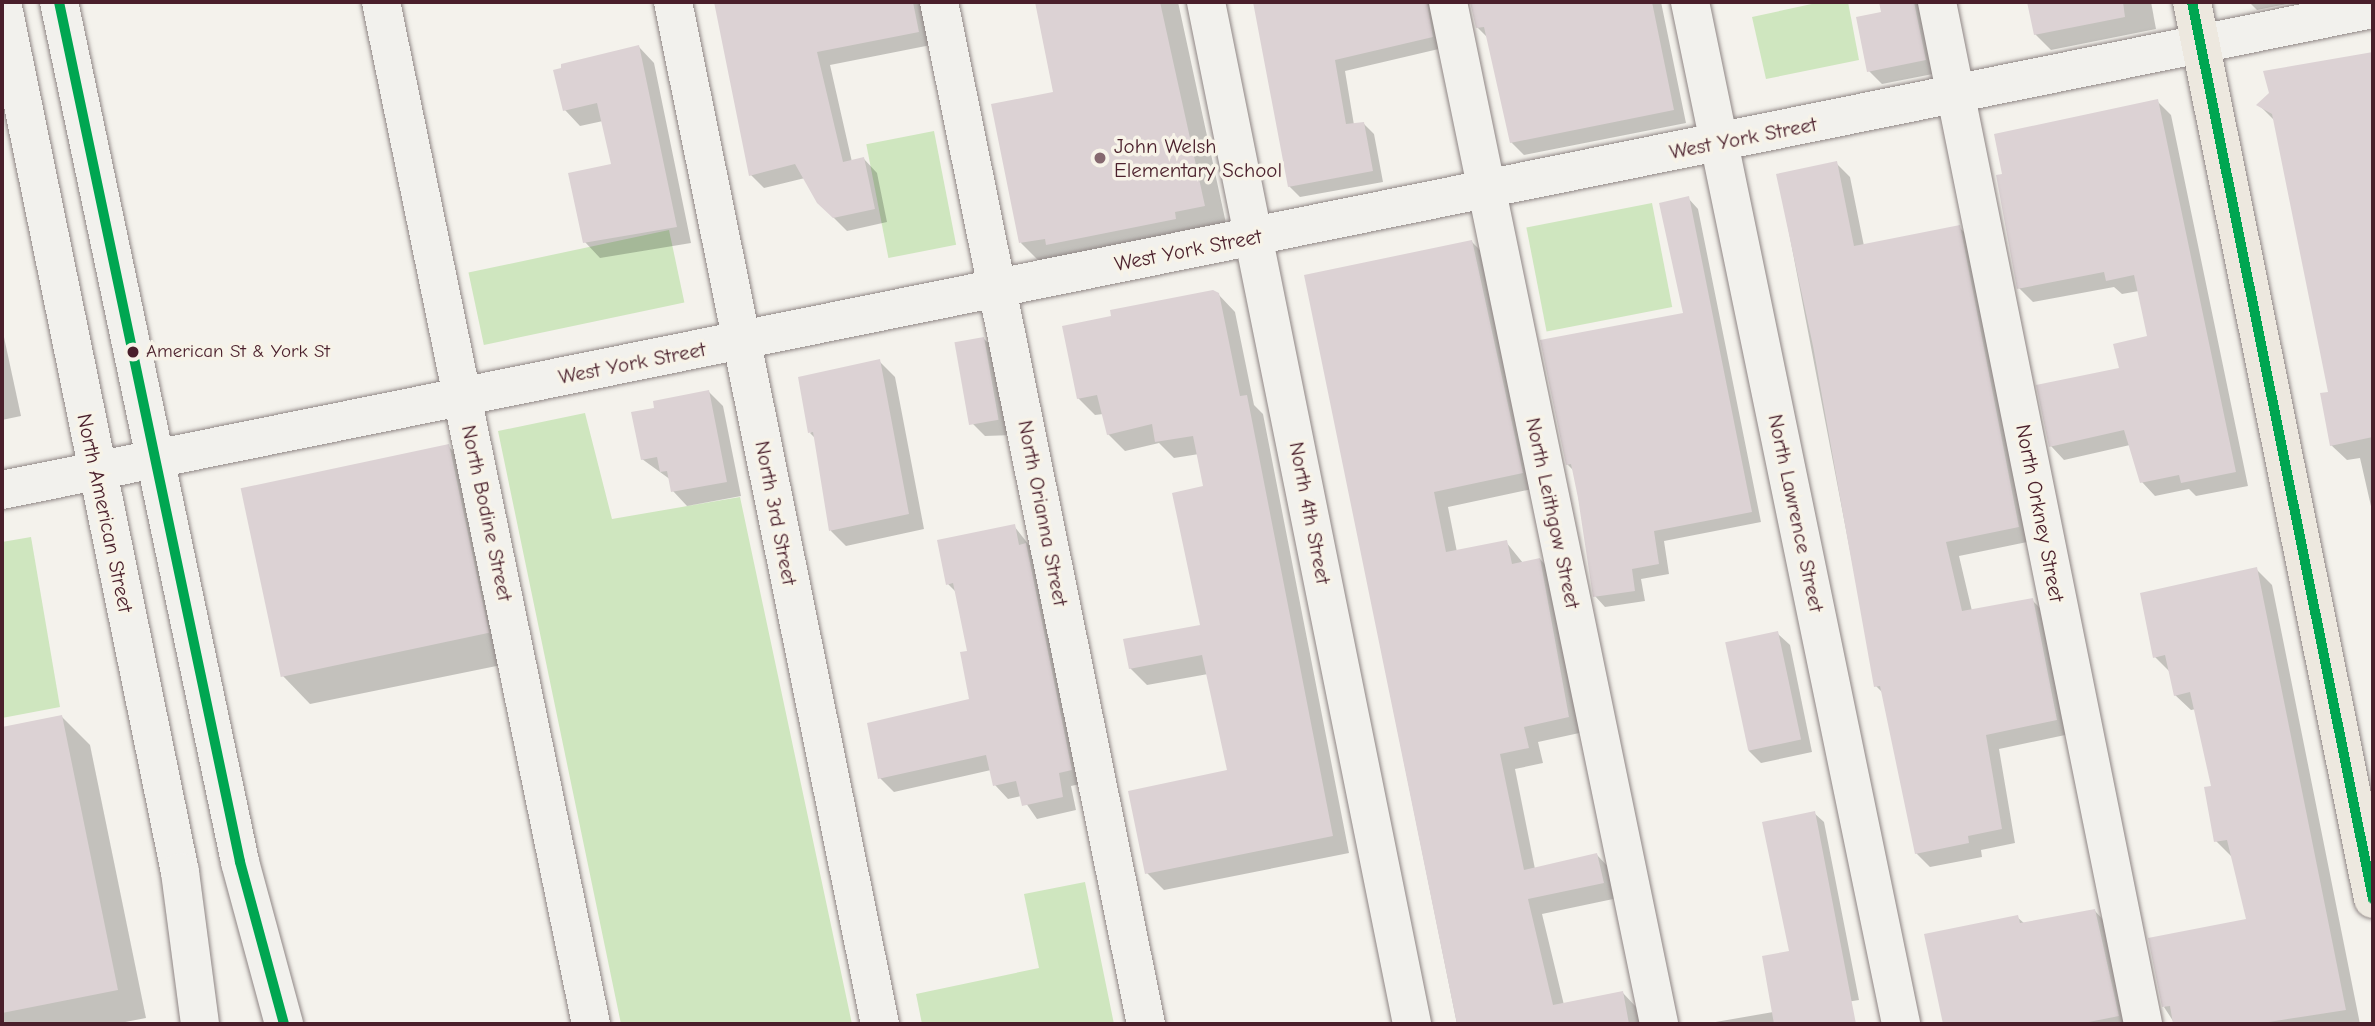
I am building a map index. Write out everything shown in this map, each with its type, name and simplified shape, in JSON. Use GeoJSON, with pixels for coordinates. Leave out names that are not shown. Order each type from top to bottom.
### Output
{"type":"FeatureCollection","features":[{"type":"Feature","properties":{"kind":"main road"},"geometry":{"type":"LineString","coordinates":[[2192,2],[2373,899]]}},
{"type":"Feature","properties":{"kind":"street","name":"North American Street"},"geometry":{"type":"LineString","coordinates":[[2,2],[95,471],[180,872],[200,1024]]}},
{"type":"Feature","properties":{"kind":"street"},"geometry":{"type":"LineString","coordinates":[[58,2],[240,862],[284,1024]]}},
{"type":"Feature","properties":{"kind":"street","name":"North Bodine Street"},"geometry":{"type":"LineString","coordinates":[[381,2],[591,1024]]}},
{"type":"Feature","properties":{"kind":"street","name":"North 3rd Street"},"geometry":{"type":"LineString","coordinates":[[673,2],[880,1024]]}},
{"type":"Feature","properties":{"kind":"street","name":"North Orianna Street"},"geometry":{"type":"LineString","coordinates":[[939,2],[1146,1024]]}},
{"type":"Feature","properties":{"kind":"street","name":"North 4th Street"},"geometry":{"type":"LineString","coordinates":[[1206,2],[1412,1024]]}},
{"type":"Feature","properties":{"kind":"street","name":"North Leithgow Street"},"geometry":{"type":"LineString","coordinates":[[1448,2],[1659,1024]]}},
{"type":"Feature","properties":{"kind":"street","name":"North Lawrence Street"},"geometry":{"type":"LineString","coordinates":[[1690,2],[1901,1024]]}},
{"type":"Feature","properties":{"kind":"street","name":"North Orkney Street"},"geometry":{"type":"LineString","coordinates":[[1937,2],[2143,1024]]}},
{"type":"Feature","properties":{"kind":"street","name":"West York Street"},"geometry":{"type":"LineString","coordinates":[[2,490],[2373,9]]}},
{"type":"Feature","properties":{"kind":"green space"},"geometry":{"type":"Polygon","coordinates":[[[1821,2],[1848,2],[1859,60],[1766,79],[1752,17],[1821,2]]]}},
{"type":"Feature","properties":{"kind":"green space"},"geometry":{"type":"Polygon","coordinates":[[[934,131],[956,245],[888,258],[866,144],[934,131]]]}},
{"type":"Feature","properties":{"kind":"green space"},"geometry":{"type":"Polygon","coordinates":[[[1652,203],[1672,307],[1547,331],[1526,227],[1652,203]]]}},
{"type":"Feature","properties":{"kind":"green space"},"geometry":{"type":"Polygon","coordinates":[[[669,230],[684,302],[484,345],[468,273],[669,230]]]}},
{"type":"Feature","properties":{"kind":"green space"},"geometry":{"type":"Polygon","coordinates":[[[585,413],[612,519],[740,497],[852,1024],[621,1024],[498,431],[585,413]]]}},
{"type":"Feature","properties":{"kind":"green space"},"geometry":{"type":"Polygon","coordinates":[[[31,537],[60,707],[2,718],[2,542],[31,537]]]}},
{"type":"Feature","properties":{"kind":"green space"},"geometry":{"type":"Polygon","coordinates":[[[1085,882],[1114,1024],[922,1024],[916,994],[1039,968],[1024,894],[1085,882]]]}},
{"type":"Feature","properties":{"kind":"building"},"geometry":{"type":"Polygon","coordinates":[[[714,2],[913,2],[919,32],[817,52],[843,162],[864,157],[875,209],[833,218],[817,203],[795,164],[749,176],[714,2]]]}},
{"type":"Feature","properties":{"kind":"building","name":"John Welsh Elementary School"},"geometry":{"type":"Polygon","coordinates":[[[1035,2],[1160,2],[1205,206],[1175,212],[1176,219],[1046,245],[1045,239],[1019,243],[991,104],[1053,92],[1035,2]]]}},
{"type":"Feature","properties":{"kind":"building"},"geometry":{"type":"Polygon","coordinates":[[[1253,2],[1427,2],[1433,37],[1335,60],[1346,124],[1364,122],[1373,171],[1288,187],[1253,2]]]}},
{"type":"Feature","properties":{"kind":"building"},"geometry":{"type":"Polygon","coordinates":[[[1470,2],[1652,2],[1674,110],[1510,143],[1484,27],[1476,28],[1470,2]]]}},
{"type":"Feature","properties":{"kind":"building"},"geometry":{"type":"Polygon","coordinates":[[[1879,2],[1914,2],[1926,60],[1867,72],[1856,17],[1881,12],[1879,2]]]}},
{"type":"Feature","properties":{"kind":"building"},"geometry":{"type":"Polygon","coordinates":[[[2027,2],[2123,2],[2125,17],[2034,35],[2027,2]]]}},
{"type":"Feature","properties":{"kind":"building"},"geometry":{"type":"Polygon","coordinates":[[[639,45],[677,227],[583,243],[568,173],[611,164],[597,103],[563,111],[553,70],[561,68],[561,64],[639,45]]]}},
{"type":"Feature","properties":{"kind":"building"},"geometry":{"type":"Polygon","coordinates":[[[2373,52],[2373,437],[2330,446],[2320,393],[2328,392],[2272,114],[2256,105],[2269,93],[2263,71],[2373,52]]]}},
{"type":"Feature","properties":{"kind":"building"},"geometry":{"type":"Polygon","coordinates":[[[2158,99],[2236,472],[2181,483],[2179,475],[2140,483],[2124,430],[2049,447],[2036,385],[2119,368],[2113,344],[2147,336],[2134,275],[2106,281],[2104,272],[2017,289],[1996,175],[2002,174],[1994,134],[2158,99]]]}},
{"type":"Feature","properties":{"kind":"building"},"geometry":{"type":"Polygon","coordinates":[[[1837,161],[1854,246],[1960,225],[2019,527],[1946,542],[1962,611],[2033,598],[2057,720],[1986,735],[2002,829],[1968,836],[1969,843],[1915,854],[1880,686],[1874,687],[1813,346],[1776,174],[1837,161]]]}},
{"type":"Feature","properties":{"kind":"building"},"geometry":{"type":"Polygon","coordinates":[[[1689,196],[1752,512],[1654,531],[1659,564],[1632,569],[1635,591],[1593,597],[1571,464],[1566,465],[1540,340],[1683,313],[1659,203],[1689,196]]]}},
{"type":"Feature","properties":{"kind":"building"},"geometry":{"type":"Polygon","coordinates":[[[1472,240],[1523,473],[1434,492],[1446,552],[1507,540],[1512,564],[1540,558],[1569,717],[1524,727],[1529,748],[1500,754],[1524,870],[1597,853],[1604,883],[1528,899],[1553,1005],[1623,991],[1629,1024],[1457,1024],[1304,275],[1472,240]]]}},
{"type":"Feature","properties":{"kind":"building"},"geometry":{"type":"Polygon","coordinates":[[[1213,290],[1219,293],[1240,396],[1247,395],[1333,836],[1145,874],[1128,791],[1227,770],[1202,655],[1129,669],[1123,639],[1200,625],[1172,493],[1203,486],[1193,436],[1155,442],[1152,424],[1107,435],[1097,395],[1077,399],[1062,326],[1111,316],[1110,310],[1213,290]]]}},
{"type":"Feature","properties":{"kind":"building"},"geometry":{"type":"Polygon","coordinates":[[[984,337],[999,420],[969,425],[954,342],[984,337]]]}},
{"type":"Feature","properties":{"kind":"building"},"geometry":{"type":"Polygon","coordinates":[[[880,359],[909,514],[829,531],[813,432],[808,433],[798,377],[880,359]]]}},
{"type":"Feature","properties":{"kind":"building"},"geometry":{"type":"Polygon","coordinates":[[[709,390],[727,482],[671,492],[667,471],[660,472],[657,457],[641,460],[631,412],[654,408],[653,401],[709,390]]]}},
{"type":"Feature","properties":{"kind":"building"},"geometry":{"type":"Polygon","coordinates":[[[449,444],[489,633],[281,677],[241,488],[449,444]]]}},
{"type":"Feature","properties":{"kind":"building"},"geometry":{"type":"Polygon","coordinates":[[[1015,524],[1019,545],[1026,543],[1072,770],[1059,773],[1063,797],[1022,806],[1016,781],[993,786],[986,755],[878,779],[867,723],[969,699],[960,652],[967,651],[953,583],[946,585],[937,540],[1015,524]]]}},
{"type":"Feature","properties":{"kind":"building"},"geometry":{"type":"Polygon","coordinates":[[[2257,567],[2346,1010],[2256,1024],[2173,1024],[2170,1006],[2162,1007],[2148,938],[2246,919],[2227,840],[2214,842],[2204,787],[2211,786],[2190,692],[2174,696],[2165,655],[2153,658],[2140,593],[2257,567]]]}},
{"type":"Feature","properties":{"kind":"building"},"geometry":{"type":"Polygon","coordinates":[[[1778,631],[1801,740],[1748,751],[1725,642],[1778,631]]]}},
{"type":"Feature","properties":{"kind":"building"},"geometry":{"type":"Polygon","coordinates":[[[62,715],[118,990],[2,1013],[2,727],[62,715]]]}},
{"type":"Feature","properties":{"kind":"building"},"geometry":{"type":"Polygon","coordinates":[[[1815,811],[1856,1024],[1774,1024],[1762,956],[1789,951],[1762,822],[1815,811]]]}},
{"type":"Feature","properties":{"kind":"building"},"geometry":{"type":"Polygon","coordinates":[[[2095,909],[2119,1016],[2079,1024],[1943,1024],[1924,934],[2018,915],[2020,923],[2095,909]]]}},
{"type":"Feature","properties":{"kind":"transit line"},"geometry":{"type":"LineString","coordinates":[[59,2],[240,862],[284,1024]]}},
{"type":"Feature","properties":{"kind":"transit line"},"geometry":{"type":"LineString","coordinates":[[2192,2],[2373,899]]}},
{"type":"Feature","properties":{"kind":"place","name":"John Welsh Elementary School"},"geometry":{"type":"Point","coordinates":[1100,158]}},
{"type":"Feature","properties":{"kind":"place","name":"American St & York St"},"geometry":{"type":"Point","coordinates":[133,352]}}]}
